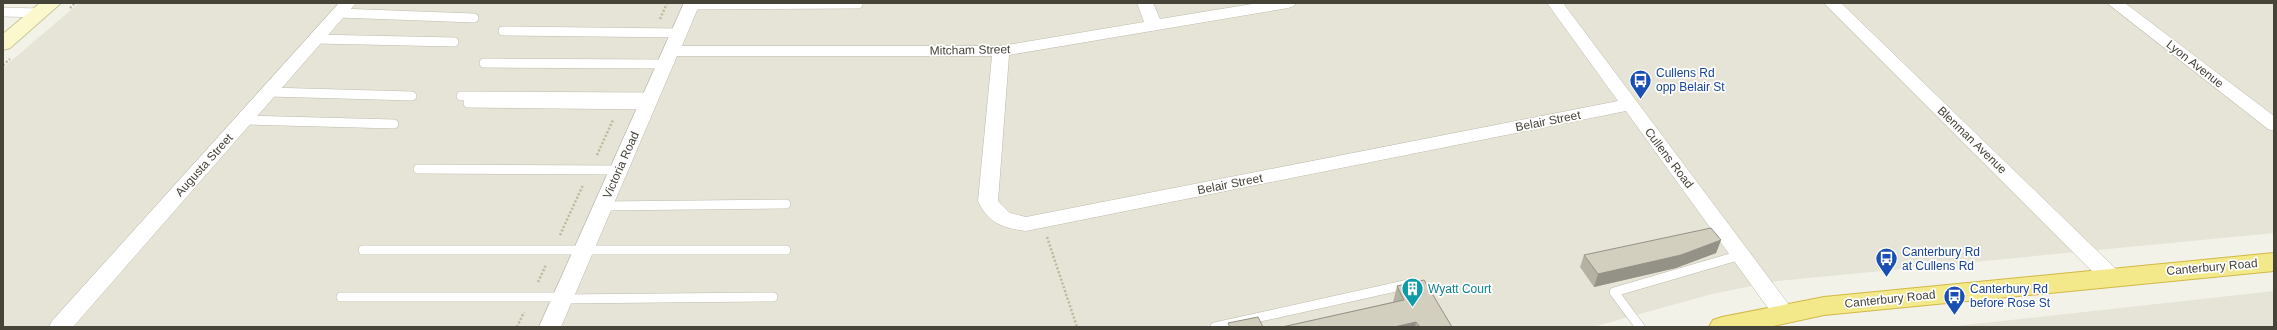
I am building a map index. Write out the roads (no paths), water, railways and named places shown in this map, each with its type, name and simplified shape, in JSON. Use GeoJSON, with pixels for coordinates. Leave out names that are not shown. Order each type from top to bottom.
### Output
{"type":"FeatureCollection","features":[{"type":"Feature","properties":{"kind":"highway","name":"Canterbury Road"},"geometry":{"type":"LineString","coordinates":[[1722,327],[1772,319],[1824,306],[2274,262]]}},
{"type":"Feature","properties":{"kind":"main road"},"geometry":{"type":"LineString","coordinates":[[3,44],[46,8]]}},
{"type":"Feature","properties":{"kind":"street"},"geometry":{"type":"LineString","coordinates":[[1145,3],[1154,26]]}},
{"type":"Feature","properties":{"kind":"street","name":"Mitcham Street"},"geometry":{"type":"LineString","coordinates":[[669,57],[1001,51],[1288,3]]}},
{"type":"Feature","properties":{"kind":"street","name":"Cullens Road"},"geometry":{"type":"LineString","coordinates":[[1555,3],[1741,255],[1772,319]]}},
{"type":"Feature","properties":{"kind":"street","name":"Blenman Avenue"},"geometry":{"type":"LineString","coordinates":[[1832,3],[2111,277]]}},
{"type":"Feature","properties":{"kind":"street","name":"Lyon Avenue"},"geometry":{"type":"LineString","coordinates":[[2115,3],[2274,125]]}},
{"type":"Feature","properties":{"kind":"street","name":"Victoria Road"},"geometry":{"type":"LineString","coordinates":[[550,327],[692,4]]}},
{"type":"Feature","properties":{"kind":"street","name":"Augusta Street"},"geometry":{"type":"LineString","coordinates":[[60,327],[343,8]]}},
{"type":"Feature","properties":{"kind":"street","name":"Belair Street"},"geometry":{"type":"LineString","coordinates":[[1001,51],[988,201],[991,210],[1005,221],[1026,224],[1629,105]]}},
{"type":"Feature","properties":{"kind":"lane"},"geometry":{"type":"LineString","coordinates":[[692,4],[858,4]]}},
{"type":"Feature","properties":{"kind":"lane"},"geometry":{"type":"LineString","coordinates":[[3,12],[46,8]]}},
{"type":"Feature","properties":{"kind":"lane"},"geometry":{"type":"LineString","coordinates":[[343,8],[474,18]]}},
{"type":"Feature","properties":{"kind":"lane"},"geometry":{"type":"LineString","coordinates":[[503,31],[679,32]]}},
{"type":"Feature","properties":{"kind":"lane"},"geometry":{"type":"LineString","coordinates":[[316,39],[454,42]]}},
{"type":"Feature","properties":{"kind":"lane"},"geometry":{"type":"LineString","coordinates":[[484,63],[669,57]]}},
{"type":"Feature","properties":{"kind":"lane"},"geometry":{"type":"LineString","coordinates":[[269,92],[412,96]]}},
{"type":"Feature","properties":{"kind":"lane"},"geometry":{"type":"LineString","coordinates":[[461,96],[649,101]]}},
{"type":"Feature","properties":{"kind":"lane"},"geometry":{"type":"LineString","coordinates":[[468,103],[649,101]]}},
{"type":"Feature","properties":{"kind":"lane"},"geometry":{"type":"LineString","coordinates":[[244,120],[394,124]]}},
{"type":"Feature","properties":{"kind":"lane"},"geometry":{"type":"LineString","coordinates":[[418,169],[619,170]]}},
{"type":"Feature","properties":{"kind":"lane"},"geometry":{"type":"LineString","coordinates":[[603,206],[786,204]]}},
{"type":"Feature","properties":{"kind":"lane"},"geometry":{"type":"LineString","coordinates":[[363,250],[786,250]]}},
{"type":"Feature","properties":{"kind":"lane"},"geometry":{"type":"LineString","coordinates":[[1640,327],[1614,292],[1741,255]]}},
{"type":"Feature","properties":{"kind":"lane"},"geometry":{"type":"LineString","coordinates":[[1215,327],[1413,283]]}},
{"type":"Feature","properties":{"kind":"lane"},"geometry":{"type":"LineString","coordinates":[[341,297],[773,297]]}},
{"type":"Feature","properties":{"kind":"place","name":"Cullens Rd opp Belair St"},"geometry":{"type":"Point","coordinates":[1640,100]}},
{"type":"Feature","properties":{"kind":"place","name":"Canterbury Rd at Cullens Rd"},"geometry":{"type":"Point","coordinates":[1887,278]}},
{"type":"Feature","properties":{"kind":"place","name":"Wyatt Court"},"geometry":{"type":"Point","coordinates":[1412,308]}},
{"type":"Feature","properties":{"kind":"place","name":"Canterbury Rd before Rose St"},"geometry":{"type":"Point","coordinates":[1955,316]}}]}
